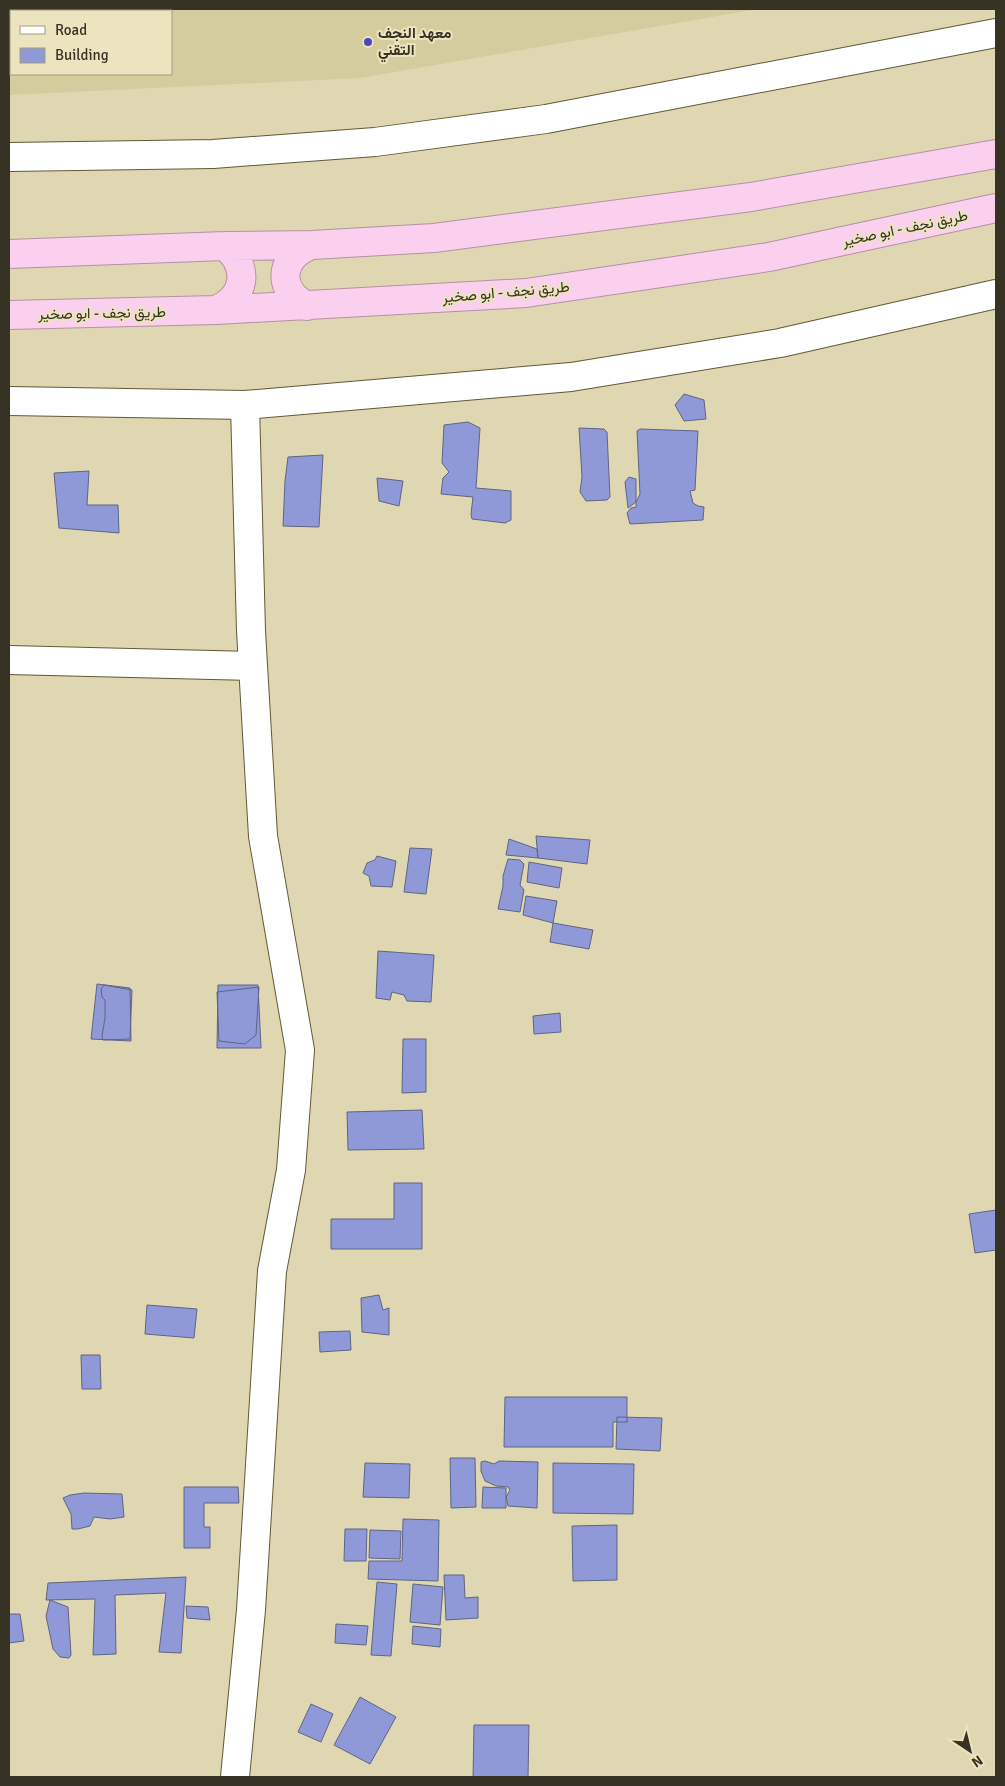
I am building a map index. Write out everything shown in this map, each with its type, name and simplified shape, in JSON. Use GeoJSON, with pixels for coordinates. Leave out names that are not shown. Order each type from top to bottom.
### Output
{"type":"FeatureCollection","features":[{"type":"Feature","properties":{"kind":"highway"},"geometry":{"type":"LineString","coordinates":[[9,254],[225,246],[312,245],[434,238],[751,197],[996,154]]}},
{"type":"Feature","properties":{"kind":"highway","name":"طريق نجف - ابو صخير"},"geometry":{"type":"LineString","coordinates":[[9,315],[216,310],[526,293],[769,257],[996,208]]}},
{"type":"Feature","properties":{"kind":"highway"},"geometry":{"type":"LineString","coordinates":[[308,306],[298,301],[291,294],[286,284],[285,274],[288,264],[294,255],[302,248],[312,245]]}},
{"type":"Feature","properties":{"kind":"highway"},"geometry":{"type":"LineString","coordinates":[[216,310],[232,300],[238,291],[241,281],[238,261],[225,246]]}},
{"type":"Feature","properties":{"kind":"main road"},"geometry":{"type":"LineString","coordinates":[[9,157],[213,154],[374,142],[546,120],[996,33]]}},
{"type":"Feature","properties":{"kind":"main road"},"geometry":{"type":"LineString","coordinates":[[9,401],[245,405],[571,377],[780,343],[996,294]]}},
{"type":"Feature","properties":{"kind":"main road"},"geometry":{"type":"LineString","coordinates":[[235,1777],[251,1610],[272,1271],[291,1170],[300,1050],[263,836],[253,666],[245,405]]}},
{"type":"Feature","properties":{"kind":"main road"},"geometry":{"type":"LineString","coordinates":[[9,660],[253,666]]}},
{"type":"Feature","properties":{"kind":"shaded area","name":"معهد النجف التقني"},"geometry":{"type":"Polygon","coordinates":[[[9,9],[758,9],[360,78],[9,95],[9,9]]]}},
{"type":"Feature","properties":{"kind":"building"},"geometry":{"type":"Polygon","coordinates":[[[684,394],[704,400],[706,419],[684,421],[675,405],[684,394]]]}},
{"type":"Feature","properties":{"kind":"building"},"geometry":{"type":"Polygon","coordinates":[[[468,422],[480,428],[476,488],[511,491],[511,520],[505,523],[472,519],[473,497],[441,494],[443,478],[449,472],[442,463],[444,425],[468,422]]]}},
{"type":"Feature","properties":{"kind":"building"},"geometry":{"type":"Polygon","coordinates":[[[579,428],[604,429],[607,432],[610,497],[607,500],[586,501],[580,492],[582,477],[579,428]]]}},
{"type":"Feature","properties":{"kind":"building"},"geometry":{"type":"Polygon","coordinates":[[[640,429],[698,431],[695,490],[690,491],[693,503],[704,507],[703,520],[630,524],[627,513],[631,508],[636,507],[640,494],[637,431],[640,429]]]}},
{"type":"Feature","properties":{"kind":"building"},"geometry":{"type":"Polygon","coordinates":[[[323,455],[319,527],[283,526],[288,457],[323,455]]]}},
{"type":"Feature","properties":{"kind":"building"},"geometry":{"type":"Polygon","coordinates":[[[89,471],[87,505],[118,505],[119,533],[59,528],[54,473],[89,471]]]}},
{"type":"Feature","properties":{"kind":"building"},"geometry":{"type":"Polygon","coordinates":[[[629,477],[636,479],[636,502],[628,508],[625,482],[629,477]]]}},
{"type":"Feature","properties":{"kind":"building"},"geometry":{"type":"Polygon","coordinates":[[[377,478],[403,481],[399,506],[379,501],[377,478]]]}},
{"type":"Feature","properties":{"kind":"building"},"geometry":{"type":"Polygon","coordinates":[[[536,836],[590,840],[587,864],[538,858],[536,836]]]}},
{"type":"Feature","properties":{"kind":"building"},"geometry":{"type":"Polygon","coordinates":[[[509,839],[537,849],[538,858],[506,855],[509,839]]]}},
{"type":"Feature","properties":{"kind":"building"},"geometry":{"type":"Polygon","coordinates":[[[410,848],[432,849],[426,894],[404,892],[410,848]]]}},
{"type":"Feature","properties":{"kind":"building"},"geometry":{"type":"Polygon","coordinates":[[[377,856],[396,861],[392,887],[371,886],[369,876],[363,873],[367,863],[375,860],[377,856]]]}},
{"type":"Feature","properties":{"kind":"building"},"geometry":{"type":"Polygon","coordinates":[[[508,859],[520,860],[524,864],[520,885],[524,890],[520,912],[498,909],[503,876],[508,859]]]}},
{"type":"Feature","properties":{"kind":"building"},"geometry":{"type":"Polygon","coordinates":[[[529,862],[562,868],[559,888],[527,882],[529,862]]]}},
{"type":"Feature","properties":{"kind":"building"},"geometry":{"type":"Polygon","coordinates":[[[526,896],[557,901],[553,923],[523,915],[526,896]]]}},
{"type":"Feature","properties":{"kind":"building"},"geometry":{"type":"Polygon","coordinates":[[[553,923],[593,930],[589,949],[550,942],[553,923]]]}},
{"type":"Feature","properties":{"kind":"building"},"geometry":{"type":"Polygon","coordinates":[[[378,951],[434,955],[431,1002],[407,1001],[404,995],[392,992],[390,1000],[376,998],[378,951]]]}},
{"type":"Feature","properties":{"kind":"building"},"geometry":{"type":"Polygon","coordinates":[[[97,984],[130,988],[131,1041],[91,1039],[97,984]]]}},
{"type":"Feature","properties":{"kind":"building"},"geometry":{"type":"Polygon","coordinates":[[[104,985],[132,990],[130,1039],[103,1040],[105,1000],[102,997],[101,989],[104,985]]]}},
{"type":"Feature","properties":{"kind":"building"},"geometry":{"type":"Polygon","coordinates":[[[218,985],[258,985],[261,1048],[217,1048],[218,985]]]}},
{"type":"Feature","properties":{"kind":"building"},"geometry":{"type":"Polygon","coordinates":[[[259,987],[256,1035],[245,1044],[219,1041],[217,992],[259,987]]]}},
{"type":"Feature","properties":{"kind":"building"},"geometry":{"type":"Polygon","coordinates":[[[560,1013],[561,1032],[534,1034],[533,1016],[560,1013]]]}},
{"type":"Feature","properties":{"kind":"building"},"geometry":{"type":"Polygon","coordinates":[[[403,1039],[426,1039],[426,1092],[402,1093],[403,1039]]]}},
{"type":"Feature","properties":{"kind":"building"},"geometry":{"type":"Polygon","coordinates":[[[422,1110],[424,1149],[348,1150],[347,1112],[422,1110]]]}},
{"type":"Feature","properties":{"kind":"building"},"geometry":{"type":"Polygon","coordinates":[[[394,1183],[422,1183],[422,1249],[331,1249],[331,1219],[394,1219],[394,1183]]]}},
{"type":"Feature","properties":{"kind":"building"},"geometry":{"type":"Polygon","coordinates":[[[996,1210],[996,1250],[975,1253],[969,1214],[996,1210]]]}},
{"type":"Feature","properties":{"kind":"building"},"geometry":{"type":"Polygon","coordinates":[[[379,1295],[383,1310],[389,1308],[389,1335],[362,1332],[361,1298],[379,1295]]]}},
{"type":"Feature","properties":{"kind":"building"},"geometry":{"type":"Polygon","coordinates":[[[147,1305],[197,1309],[194,1338],[145,1334],[147,1305]]]}},
{"type":"Feature","properties":{"kind":"building"},"geometry":{"type":"Polygon","coordinates":[[[350,1331],[351,1350],[320,1352],[319,1332],[350,1331]]]}},
{"type":"Feature","properties":{"kind":"building"},"geometry":{"type":"Polygon","coordinates":[[[81,1355],[100,1355],[101,1389],[82,1389],[81,1355]]]}},
{"type":"Feature","properties":{"kind":"building"},"geometry":{"type":"Polygon","coordinates":[[[505,1397],[627,1397],[627,1422],[613,1422],[613,1447],[504,1447],[505,1397]]]}},
{"type":"Feature","properties":{"kind":"building"},"geometry":{"type":"Polygon","coordinates":[[[617,1417],[662,1418],[660,1451],[616,1449],[617,1417]]]}},
{"type":"Feature","properties":{"kind":"building"},"geometry":{"type":"Polygon","coordinates":[[[450,1458],[475,1458],[476,1507],[451,1508],[450,1458]]]}},
{"type":"Feature","properties":{"kind":"building"},"geometry":{"type":"Polygon","coordinates":[[[485,1461],[494,1464],[499,1461],[538,1462],[537,1508],[508,1506],[506,1497],[510,1490],[508,1487],[496,1486],[485,1481],[481,1471],[481,1462],[485,1461]]]}},
{"type":"Feature","properties":{"kind":"building"},"geometry":{"type":"Polygon","coordinates":[[[365,1463],[410,1464],[409,1498],[363,1497],[365,1463]]]}},
{"type":"Feature","properties":{"kind":"building"},"geometry":{"type":"Polygon","coordinates":[[[553,1463],[634,1464],[633,1514],[553,1513],[553,1463]]]}},
{"type":"Feature","properties":{"kind":"building"},"geometry":{"type":"Polygon","coordinates":[[[184,1487],[238,1487],[239,1503],[204,1503],[204,1527],[210,1527],[210,1548],[184,1548],[184,1487]]]}},
{"type":"Feature","properties":{"kind":"building"},"geometry":{"type":"Polygon","coordinates":[[[483,1487],[506,1488],[506,1508],[482,1508],[483,1487]]]}},
{"type":"Feature","properties":{"kind":"building"},"geometry":{"type":"Polygon","coordinates":[[[84,1493],[122,1494],[124,1517],[110,1519],[94,1517],[90,1526],[72,1529],[71,1514],[63,1498],[84,1493]]]}},
{"type":"Feature","properties":{"kind":"building"},"geometry":{"type":"Polygon","coordinates":[[[403,1519],[439,1520],[438,1581],[368,1579],[369,1561],[402,1561],[403,1519]]]}},
{"type":"Feature","properties":{"kind":"building"},"geometry":{"type":"Polygon","coordinates":[[[617,1525],[617,1580],[573,1581],[572,1526],[617,1525]]]}},
{"type":"Feature","properties":{"kind":"building"},"geometry":{"type":"Polygon","coordinates":[[[345,1529],[367,1529],[366,1561],[344,1561],[345,1529]]]}},
{"type":"Feature","properties":{"kind":"building"},"geometry":{"type":"Polygon","coordinates":[[[370,1530],[401,1531],[400,1559],[369,1558],[370,1530]]]}},
{"type":"Feature","properties":{"kind":"building"},"geometry":{"type":"Polygon","coordinates":[[[444,1575],[464,1575],[465,1598],[478,1597],[478,1618],[446,1620],[444,1575]]]}},
{"type":"Feature","properties":{"kind":"building"},"geometry":{"type":"Polygon","coordinates":[[[186,1577],[181,1653],[159,1652],[166,1593],[115,1595],[116,1654],[93,1655],[95,1599],[46,1600],[48,1583],[186,1577]]]}},
{"type":"Feature","properties":{"kind":"building"},"geometry":{"type":"Polygon","coordinates":[[[377,1582],[397,1584],[391,1656],[371,1655],[377,1582]]]}},
{"type":"Feature","properties":{"kind":"building"},"geometry":{"type":"Polygon","coordinates":[[[413,1584],[443,1587],[440,1625],[410,1622],[413,1584]]]}},
{"type":"Feature","properties":{"kind":"building"},"geometry":{"type":"Polygon","coordinates":[[[50,1600],[68,1607],[71,1655],[69,1658],[60,1657],[53,1649],[46,1616],[50,1600]]]}},
{"type":"Feature","properties":{"kind":"building"},"geometry":{"type":"Polygon","coordinates":[[[186,1606],[208,1607],[210,1620],[187,1618],[186,1606]]]}},
{"type":"Feature","properties":{"kind":"building"},"geometry":{"type":"Polygon","coordinates":[[[9,1614],[20,1614],[24,1641],[9,1643],[9,1614]]]}},
{"type":"Feature","properties":{"kind":"building"},"geometry":{"type":"Polygon","coordinates":[[[336,1624],[368,1626],[366,1645],[335,1643],[336,1624]]]}},
{"type":"Feature","properties":{"kind":"building"},"geometry":{"type":"Polygon","coordinates":[[[413,1626],[441,1629],[440,1647],[412,1644],[413,1626]]]}},
{"type":"Feature","properties":{"kind":"building"},"geometry":{"type":"Polygon","coordinates":[[[360,1697],[396,1717],[370,1764],[334,1745],[360,1697]]]}},
{"type":"Feature","properties":{"kind":"building"},"geometry":{"type":"Polygon","coordinates":[[[311,1704],[333,1714],[321,1742],[298,1732],[311,1704]]]}},
{"type":"Feature","properties":{"kind":"building"},"geometry":{"type":"Polygon","coordinates":[[[474,1725],[529,1725],[528,1777],[473,1777],[474,1725]]]}},
{"type":"Feature","properties":{"kind":"place","name":"معهد النجف التقني"},"geometry":{"type":"Point","coordinates":[368,42]}}]}
